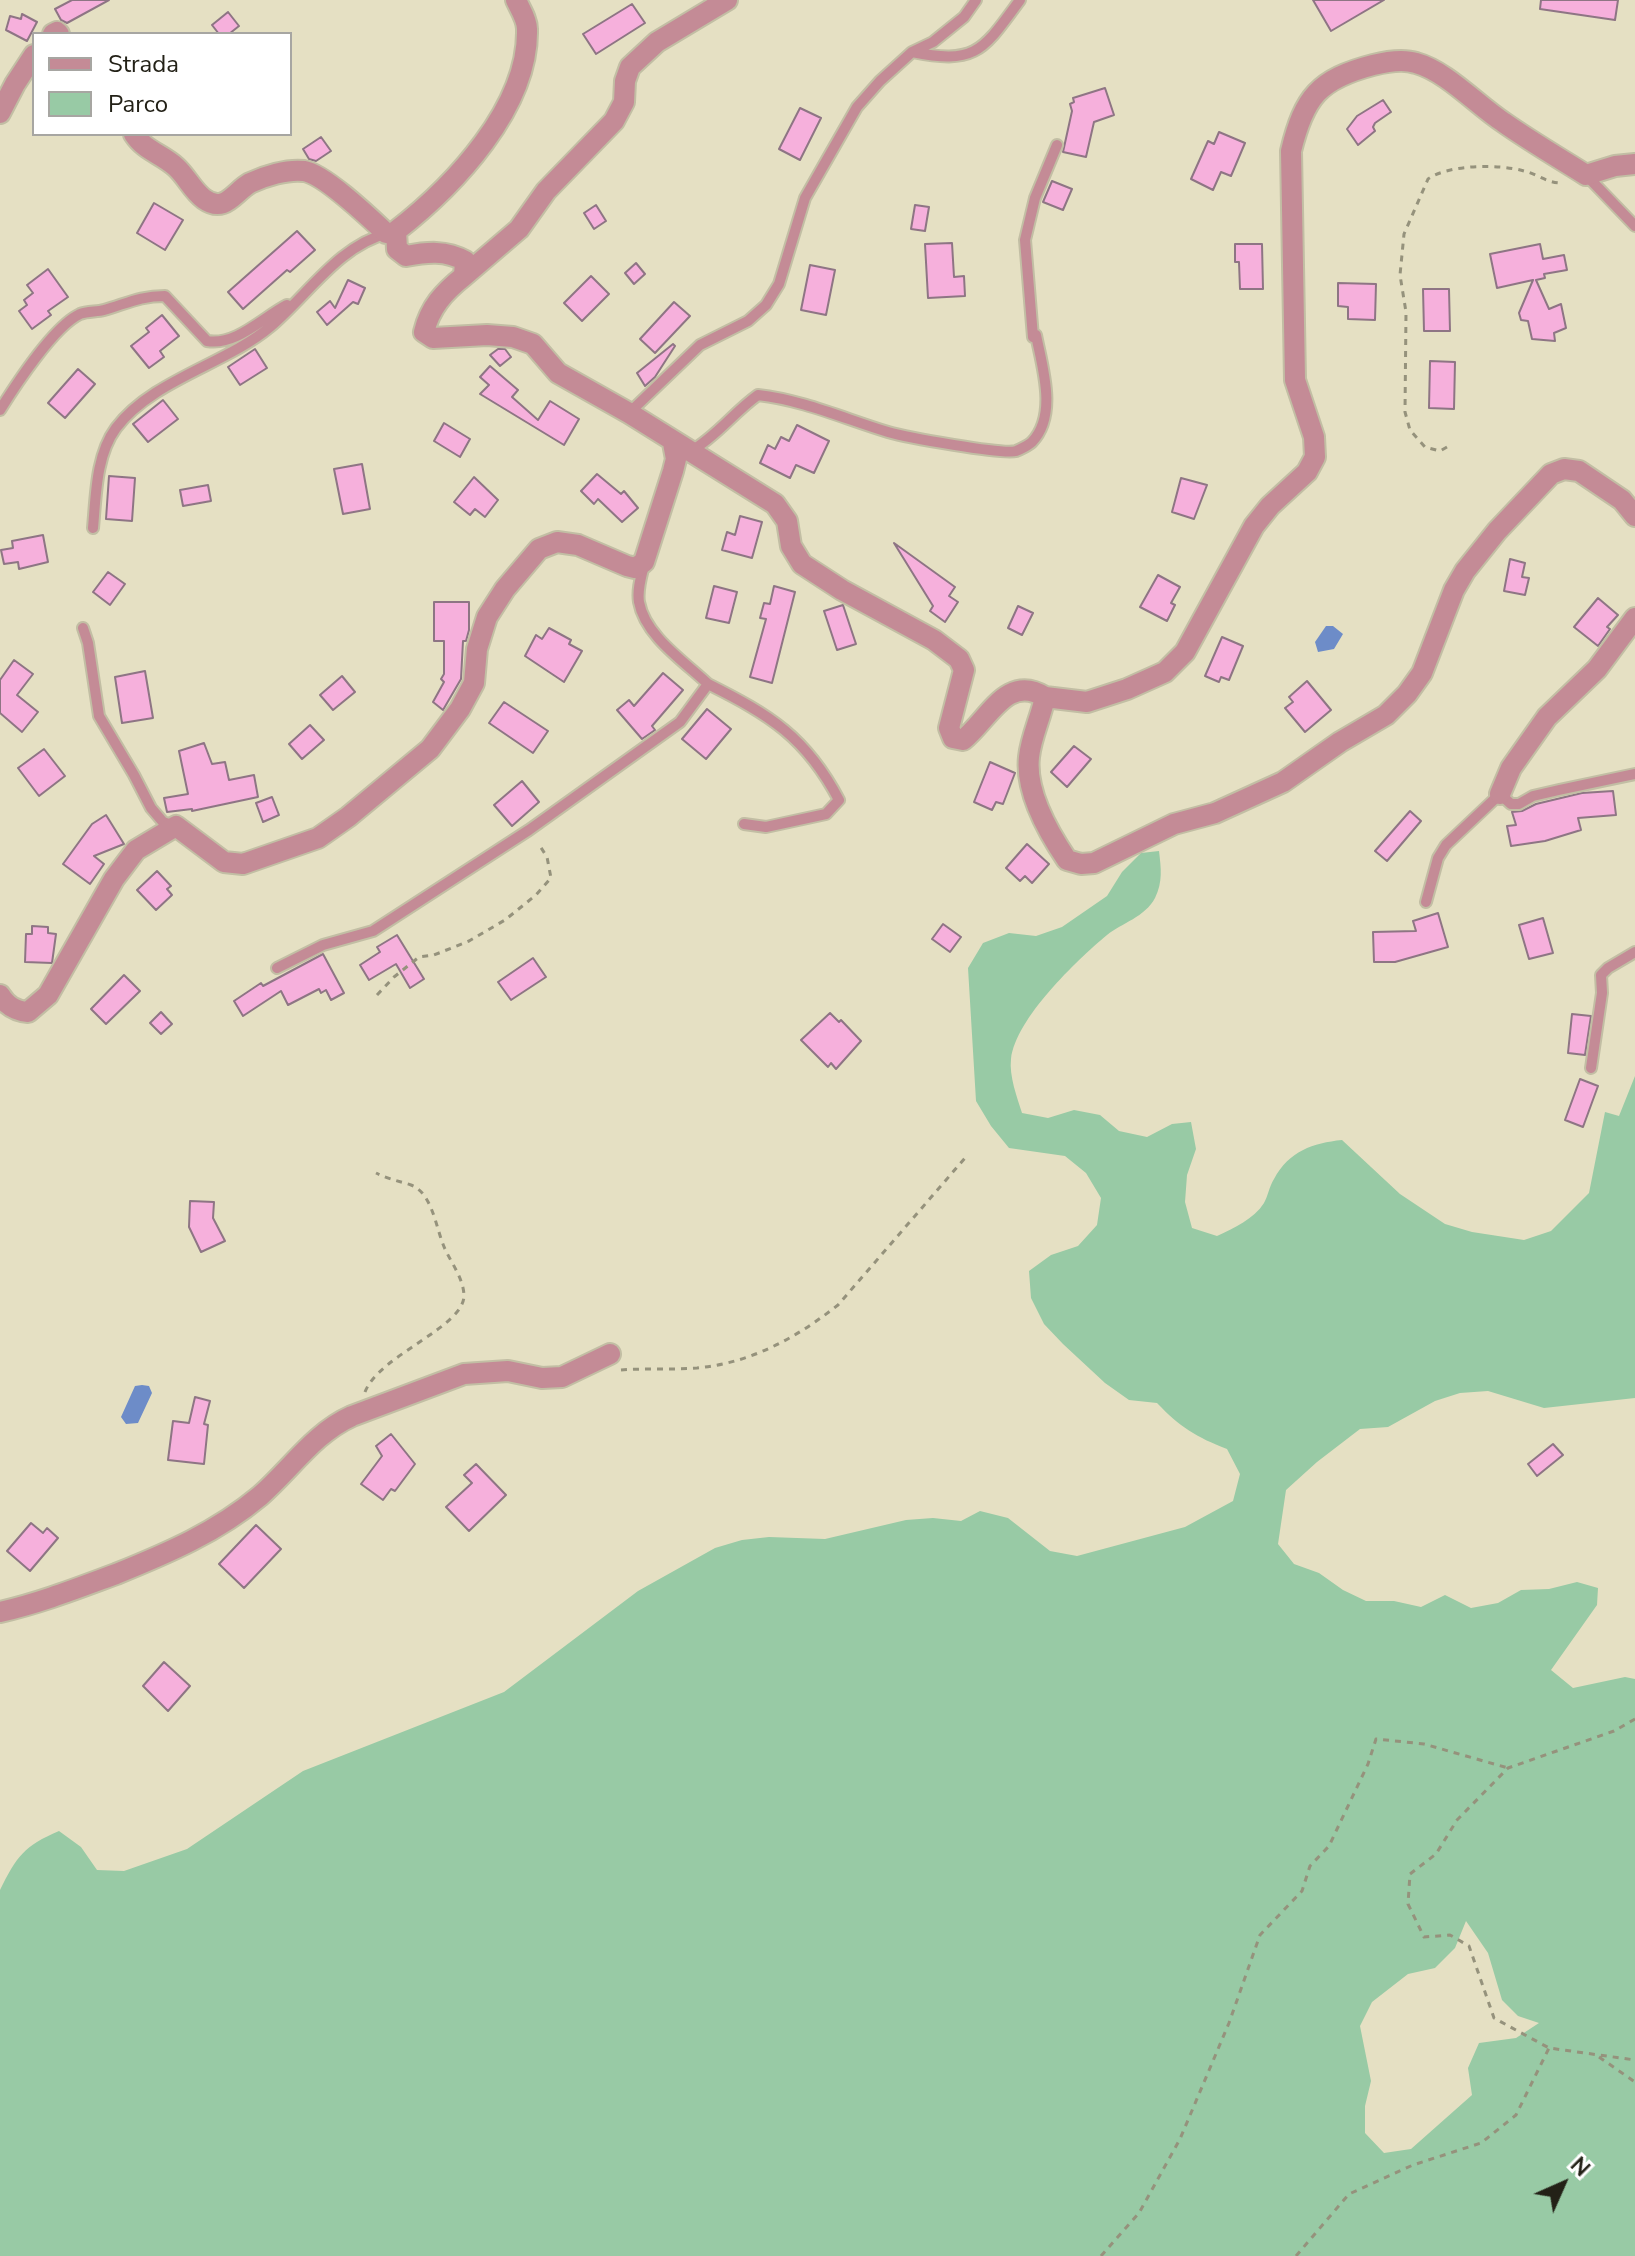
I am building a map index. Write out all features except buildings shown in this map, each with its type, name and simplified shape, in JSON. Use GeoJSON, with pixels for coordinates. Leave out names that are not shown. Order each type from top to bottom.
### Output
{"type":"FeatureCollection","features":[{"type":"Feature","properties":{"kind":"street"},"geometry":{"type":"LineString","coordinates":[[391,232],[424,209],[461,174],[503,112],[524,65],[528,25],[516,0]]}},
{"type":"Feature","properties":{"kind":"street"},"geometry":{"type":"LineString","coordinates":[[727,0],[657,42],[630,67],[625,81],[624,102],[614,121],[546,191],[519,229],[444,292],[428,316],[424,332],[433,338],[487,335],[513,337],[533,344],[558,373],[629,413],[775,504],[787,521],[791,546],[802,564],[842,590],[934,640],[959,659],[964,670],[949,728],[953,738],[963,740],[1005,697],[1017,689],[1031,688],[1045,697],[1087,702],[1165,672],[1185,652],[1254,526],[1270,506],[1307,472],[1315,457],[1314,437],[1295,380],[1291,151],[1298,120],[1321,86],[1346,72],[1384,62],[1416,62],[1586,175],[1615,166],[1635,164]]}},
{"type":"Feature","properties":{"kind":"street"},"geometry":{"type":"LineString","coordinates":[[0,113],[32,58]]}},
{"type":"Feature","properties":{"kind":"street"},"geometry":{"type":"LineString","coordinates":[[136,136],[151,152],[169,160],[190,187],[207,201],[218,205],[229,202],[249,184],[284,172],[306,171],[391,232],[397,249],[406,256],[428,252],[453,254],[465,261],[464,276]]}},
{"type":"Feature","properties":{"kind":"street"},"geometry":{"type":"LineString","coordinates":[[0,995],[17,1011],[28,1012],[48,995],[114,879],[136,850],[176,826],[224,862],[243,864],[318,838],[348,817],[430,749],[460,709],[474,683],[477,649],[487,617],[505,589],[539,549],[557,542],[578,545],[635,568],[644,562],[681,447]]}},
{"type":"Feature","properties":{"kind":"street"},"geometry":{"type":"LineString","coordinates":[[1045,697],[1029,756],[1030,779],[1043,818],[1067,860],[1081,864],[1094,863],[1174,824],[1215,813],[1269,789],[1386,715],[1422,673],[1454,590],[1465,571],[1497,531],[1551,474],[1564,469],[1579,471],[1622,500],[1635,516]]}},
{"type":"Feature","properties":{"kind":"street"},"geometry":{"type":"LineString","coordinates":[[1500,794],[1511,768],[1547,717],[1597,669],[1635,618]]}},
{"type":"Feature","properties":{"kind":"street"},"geometry":{"type":"LineString","coordinates":[[0,1612],[28,1606],[179,1549],[223,1524],[252,1502],[316,1440],[352,1416],[464,1374],[508,1371],[542,1378],[562,1377],[611,1362]]}},
{"type":"Feature","properties":{"kind":"lane"},"geometry":{"type":"LineString","coordinates":[[629,413],[700,345],[748,321],[766,305],[779,284],[805,198],[857,107],[912,52],[933,42],[964,17],[976,0]]}},
{"type":"Feature","properties":{"kind":"lane"},"geometry":{"type":"LineString","coordinates":[[912,52],[963,57],[979,50],[997,32],[1020,0]]}},
{"type":"Feature","properties":{"kind":"lane"},"geometry":{"type":"LineString","coordinates":[[681,447],[704,443],[758,395],[779,397],[917,438],[1014,452],[1032,442],[1042,422],[1047,396],[1036,335],[1033,337],[1025,240],[1035,198],[1057,145]]}},
{"type":"Feature","properties":{"kind":"lane"},"geometry":{"type":"LineString","coordinates":[[1586,175],[1635,226]]}},
{"type":"Feature","properties":{"kind":"lane"},"geometry":{"type":"LineString","coordinates":[[93,528],[97,481],[104,452],[116,428],[167,386],[269,328],[355,247],[391,232]]}},
{"type":"Feature","properties":{"kind":"lane"},"geometry":{"type":"LineString","coordinates":[[0,410],[22,373],[69,321],[81,313],[104,310],[145,296],[165,296],[207,341],[212,342],[225,341],[238,335],[298,300]]}},
{"type":"Feature","properties":{"kind":"lane"},"geometry":{"type":"LineString","coordinates":[[644,562],[639,602],[653,631],[708,684],[761,710],[802,744],[839,800],[826,814],[766,827],[744,824]]}},
{"type":"Feature","properties":{"kind":"lane"},"geometry":{"type":"LineString","coordinates":[[83,628],[99,716],[151,808],[163,822],[176,826]]}},
{"type":"Feature","properties":{"kind":"lane"},"geometry":{"type":"LineString","coordinates":[[277,968],[323,945],[373,931],[529,830],[680,722],[708,684]]}},
{"type":"Feature","properties":{"kind":"lane"},"geometry":{"type":"LineString","coordinates":[[1426,902],[1438,858],[1446,845],[1500,794],[1511,804],[1519,804],[1533,796],[1635,774]]}},
{"type":"Feature","properties":{"kind":"lane"},"geometry":{"type":"LineString","coordinates":[[1591,1068],[1602,993],[1601,975],[1635,952]]}},
{"type":"Feature","properties":{"kind":"path"},"geometry":{"type":"LineString","coordinates":[[1447,447],[1440,451],[1425,447],[1410,430],[1405,412],[1406,312],[1400,275],[1402,248],[1404,234],[1428,179],[1446,171],[1482,166],[1523,170],[1554,183],[1576,181],[1586,175]]}},
{"type":"Feature","properties":{"kind":"path"},"geometry":{"type":"LineString","coordinates":[[377,995],[419,957],[434,955],[469,941],[505,920],[536,895],[551,878],[547,857],[529,830]]}},
{"type":"Feature","properties":{"kind":"path"},"geometry":{"type":"LineString","coordinates":[[611,1362],[696,1368],[734,1362],[764,1352],[814,1324],[838,1305],[965,1158]]}},
{"type":"Feature","properties":{"kind":"path"},"geometry":{"type":"LineString","coordinates":[[352,1416],[370,1379],[386,1364],[428,1338],[458,1311],[464,1299],[461,1280],[444,1246],[428,1200],[414,1186],[393,1182],[376,1173]]}},
{"type":"Feature","properties":{"kind":"path"},"geometry":{"type":"LineString","coordinates":[[1635,1719],[1614,1731],[1508,1768],[1457,1820],[1436,1854],[1410,1874],[1408,1904],[1424,1937],[1450,1935],[1469,1946],[1494,2018],[1549,2048],[1635,2060]]}},
{"type":"Feature","properties":{"kind":"path"},"geometry":{"type":"LineString","coordinates":[[1101,2256],[1139,2213],[1180,2139],[1229,2023],[1260,1935],[1302,1891],[1310,1866],[1329,1846],[1368,1764],[1376,1739],[1424,1744],[1508,1768]]}},
{"type":"Feature","properties":{"kind":"path"},"geometry":{"type":"LineString","coordinates":[[1296,2256],[1349,2194],[1413,2165],[1481,2143],[1516,2115],[1549,2048]]}},
{"type":"Feature","properties":{"kind":"path"},"geometry":{"type":"LineString","coordinates":[[1596,2054],[1635,2082]]}},
{"type":"Feature","properties":{"kind":"green space"},"geometry":{"type":"Polygon","coordinates":[[[1159,851],[1160,881],[1151,905],[1094,946],[1049,991],[1015,1043],[1011,1072],[1022,1113],[1048,1118],[1074,1110],[1100,1115],[1119,1131],[1147,1137],[1172,1124],[1191,1122],[1196,1149],[1187,1175],[1185,1202],[1192,1228],[1217,1236],[1243,1222],[1260,1209],[1280,1169],[1294,1155],[1321,1143],[1342,1140],[1400,1194],[1445,1224],[1472,1232],[1524,1240],[1551,1231],[1589,1193],[1605,1112],[1619,1116],[1635,1076],[1635,1398],[1544,1408],[1488,1391],[1460,1393],[1435,1401],[1388,1427],[1360,1429],[1286,1490],[1278,1544],[1294,1564],[1319,1573],[1366,1601],[1394,1601],[1421,1607],[1445,1595],[1471,1608],[1498,1603],[1521,1590],[1549,1589],[1577,1582],[1598,1588],[1597,1605],[1551,1670],[1573,1688],[1625,1677],[1635,1679],[1635,2256],[0,2256],[0,1890],[17,1860],[37,1842],[59,1831],[81,1847],[97,1870],[124,1871],[187,1849],[303,1771],[504,1692],[638,1591],[715,1548],[742,1540],[769,1537],[825,1539],[906,1520],[933,1518],[961,1521],[980,1511],[1008,1518],[1050,1551],[1077,1556],[1185,1527],[1233,1501],[1240,1474],[1227,1449],[1189,1430],[1157,1403],[1129,1400],[1105,1383],[1044,1324],[1031,1298],[1029,1271],[1051,1255],[1078,1246],[1097,1225],[1101,1198],[1086,1173],[1065,1156],[1009,1148],[976,1101],[968,968],[983,943],[1009,933],[1036,936],[1062,927],[1107,896],[1122,872],[1141,853],[1159,851]],[[1466,1921],[1455,1948],[1435,1968],[1408,1974],[1372,2002],[1360,2026],[1371,2081],[1365,2106],[1365,2133],[1384,2153],[1411,2149],[1472,2095],[1468,2068],[1479,2043],[1516,2038],[1539,2023],[1518,2016],[1502,2000],[1488,1953],[1466,1921]]]}},
{"type":"Feature","properties":{"kind":"water"},"geometry":{"type":"Polygon","coordinates":[[[1326,626],[1333,626],[1343,634],[1334,649],[1318,652],[1315,642],[1326,626]]]}},
{"type":"Feature","properties":{"kind":"water"},"geometry":{"type":"Polygon","coordinates":[[[135,1386],[149,1386],[152,1393],[138,1423],[126,1424],[121,1417],[135,1386]]]}}]}
